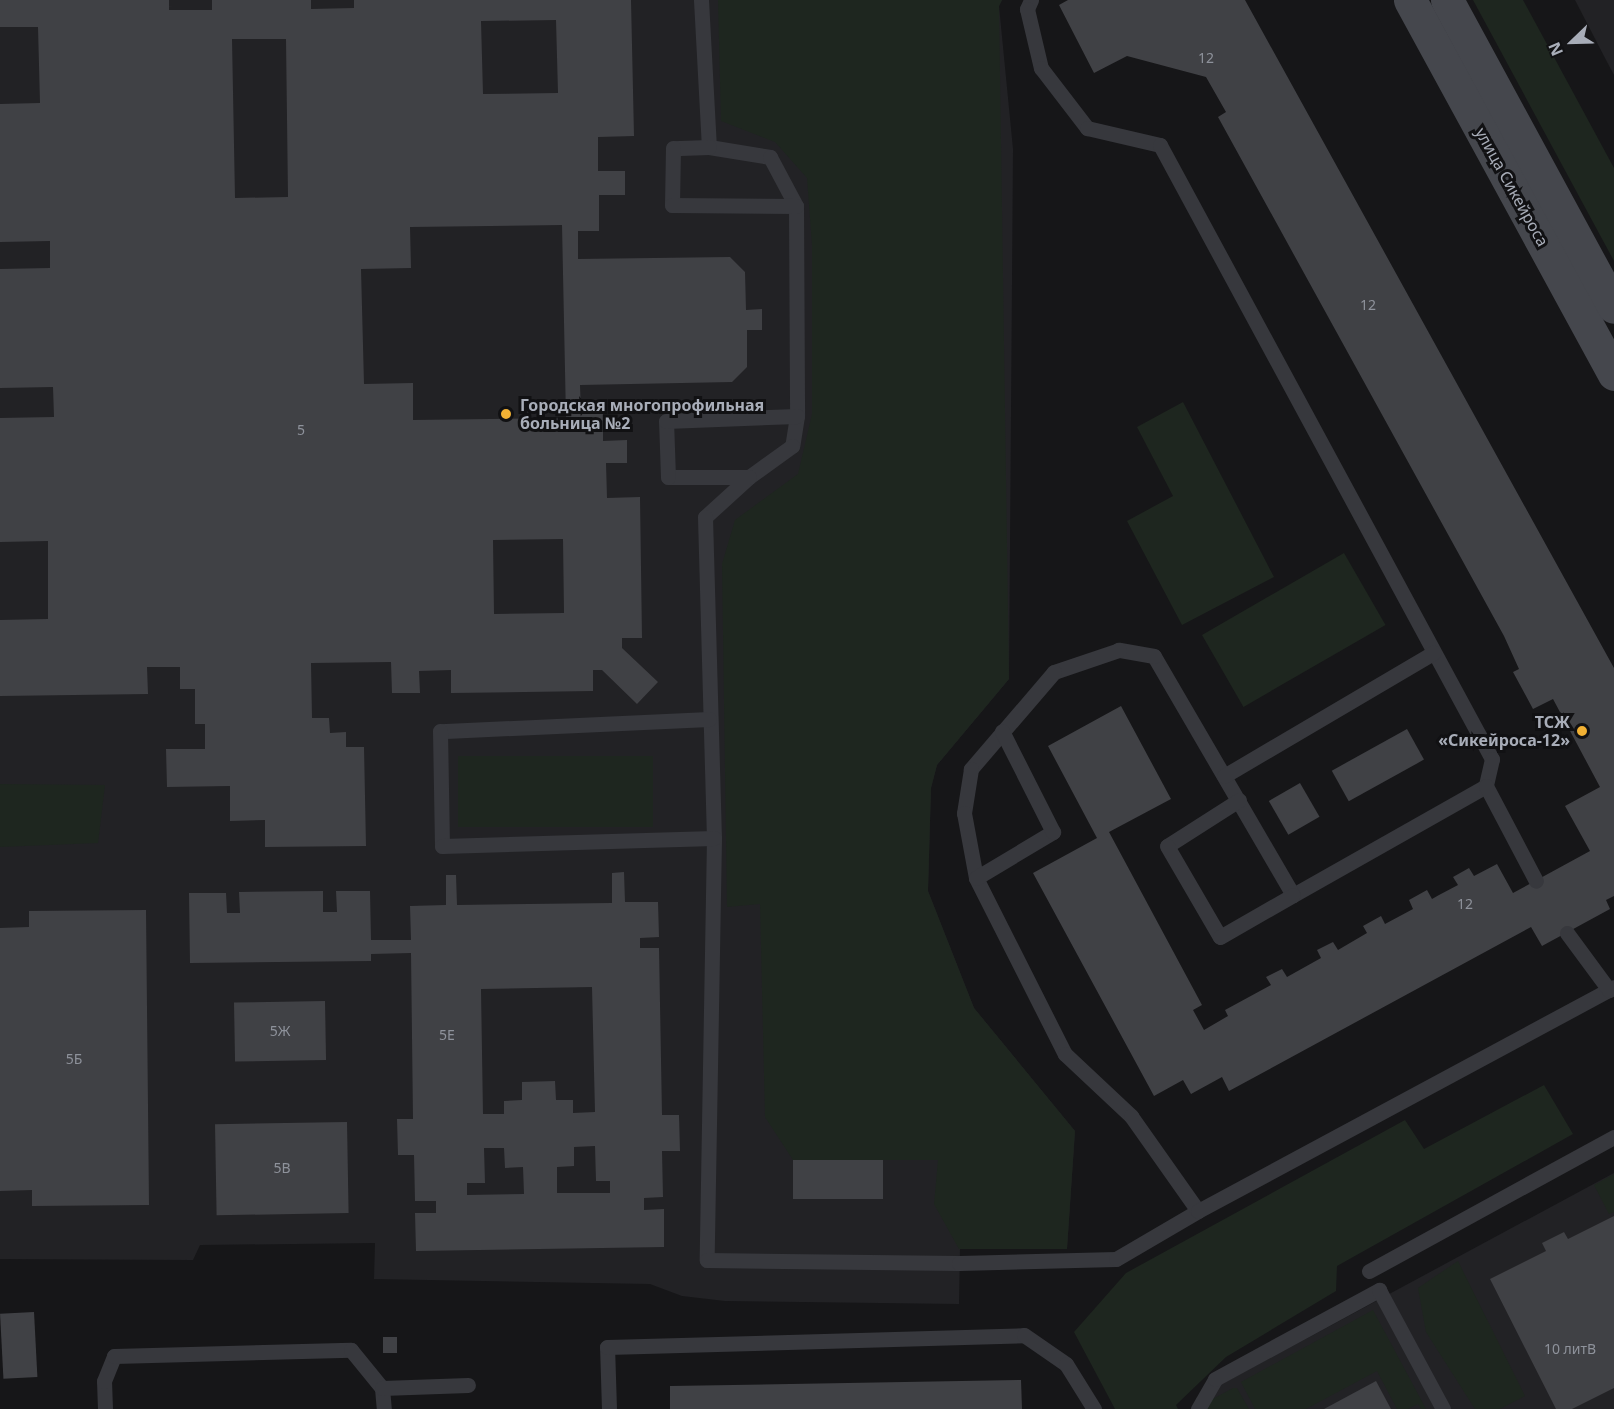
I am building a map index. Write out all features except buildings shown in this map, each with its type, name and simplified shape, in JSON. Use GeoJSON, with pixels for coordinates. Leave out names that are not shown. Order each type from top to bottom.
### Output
{"type":"FeatureCollection","features":[{"type":"Feature","properties":{"kind":"street","name":"улица Сикейроса"},"geometry":{"type":"LineString","coordinates":[[1410,0],[1614,374]]}},
{"type":"Feature","properties":{"kind":"street","name":"улица Сикейроса"},"geometry":{"type":"LineString","coordinates":[[1447,0],[1614,307]]}},
{"type":"Feature","properties":{"kind":"lane"},"geometry":{"type":"LineString","coordinates":[[701,0],[710,147]]}},
{"type":"Feature","properties":{"kind":"lane"},"geometry":{"type":"LineString","coordinates":[[1031,0],[1027,9],[1041,68],[1087,128],[1160,145],[1492,759],[1486,786],[1536,881]]}},
{"type":"Feature","properties":{"kind":"lane"},"geometry":{"type":"LineString","coordinates":[[796,206],[672,205],[673,148],[710,147],[770,157],[796,206],[797,416],[792,446],[749,477],[705,517],[714,838],[707,1260],[959,1263],[1116,1259],[1198,1211],[1611,989],[1567,933]]}},
{"type":"Feature","properties":{"kind":"lane"},"geometry":{"type":"LineString","coordinates":[[749,477],[668,477],[666,421],[797,416]]}},
{"type":"Feature","properties":{"kind":"lane"},"geometry":{"type":"LineString","coordinates":[[1198,1211],[1131,1116],[1065,1054],[976,878],[964,813],[970,769],[1054,672],[1119,650],[1154,656],[1293,895]]}},
{"type":"Feature","properties":{"kind":"lane"},"geometry":{"type":"LineString","coordinates":[[1224,776],[1433,653]]}},
{"type":"Feature","properties":{"kind":"lane"},"geometry":{"type":"LineString","coordinates":[[709,719],[440,731],[442,846],[714,838]]}},
{"type":"Feature","properties":{"kind":"lane"},"geometry":{"type":"LineString","coordinates":[[976,878],[1053,832],[1002,731]]}},
{"type":"Feature","properties":{"kind":"lane"},"geometry":{"type":"LineString","coordinates":[[1239,800],[1167,846],[1220,937],[1486,786]]}},
{"type":"Feature","properties":{"kind":"lane"},"geometry":{"type":"LineString","coordinates":[[1369,1271],[1614,1137]]}},
{"type":"Feature","properties":{"kind":"lane"},"geometry":{"type":"LineString","coordinates":[[1198,1409],[1215,1379],[1379,1290],[1443,1409]]}},
{"type":"Feature","properties":{"kind":"lane"},"geometry":{"type":"LineString","coordinates":[[609,1409],[607,1347],[1024,1335],[1066,1364],[1094,1409]]}},
{"type":"Feature","properties":{"kind":"lane"},"geometry":{"type":"LineString","coordinates":[[105,1409],[104,1381],[114,1356],[351,1350],[382,1388],[384,1409]]}},
{"type":"Feature","properties":{"kind":"lane"},"geometry":{"type":"LineString","coordinates":[[382,1388],[468,1385]]}},
{"type":"Feature","properties":{"kind":"shaded area","name":"Городская многопрофильная больница №2"},"geometry":{"type":"Polygon","coordinates":[[[0,0],[1002,0],[999,6],[1013,149],[1009,679],[937,765],[931,788],[928,891],[974,1008],[1075,1131],[1067,1249],[960,1249],[959,1304],[725,1301],[682,1296],[650,1284],[374,1279],[375,1243],[200,1245],[193,1260],[0,1259],[0,0]]]}},
{"type":"Feature","properties":{"kind":"shaded area"},"geometry":{"type":"Polygon","coordinates":[[[718,0],[1002,0],[999,6],[1009,679],[937,765],[931,788],[928,891],[974,1008],[1075,1131],[1067,1249],[959,1249],[934,1204],[938,1160],[793,1160],[765,1117],[760,904],[727,907],[722,564],[735,520],[798,474],[812,414],[812,245],[807,178],[775,142],[721,121],[718,0]]]}},
{"type":"Feature","properties":{"kind":"shaded area"},"geometry":{"type":"Polygon","coordinates":[[[1473,0],[1523,0],[1614,168],[1614,261],[1473,0]]]}},
{"type":"Feature","properties":{"kind":"shaded area"},"geometry":{"type":"Polygon","coordinates":[[[1575,0],[1614,0],[1614,75],[1605,58],[1575,0]]]}},
{"type":"Feature","properties":{"kind":"shaded area"},"geometry":{"type":"Polygon","coordinates":[[[1183,402],[1274,577],[1182,625],[1127,521],[1173,496],[1137,427],[1183,402]]]}},
{"type":"Feature","properties":{"kind":"shaded area"},"geometry":{"type":"Polygon","coordinates":[[[1344,553],[1386,625],[1243,707],[1202,635],[1344,553]]]}},
{"type":"Feature","properties":{"kind":"shaded area"},"geometry":{"type":"Polygon","coordinates":[[[458,756],[653,756],[653,827],[458,827],[458,756]]]}},
{"type":"Feature","properties":{"kind":"shaded area"},"geometry":{"type":"Polygon","coordinates":[[[0,784],[105,785],[98,843],[0,847],[0,784]]]}},
{"type":"Feature","properties":{"kind":"shaded area"},"geometry":{"type":"Polygon","coordinates":[[[1544,1085],[1573,1134],[1337,1266],[1336,1291],[1226,1357],[1176,1405],[1178,1409],[1115,1409],[1074,1332],[1126,1273],[1405,1120],[1424,1149],[1544,1085]]]}},
{"type":"Feature","properties":{"kind":"shaded area"},"geometry":{"type":"Polygon","coordinates":[[[1614,1173],[1614,1409],[1202,1409],[1196,1398],[1614,1173]]]}},
{"type":"Feature","properties":{"kind":"shaded area"},"geometry":{"type":"Polygon","coordinates":[[[1614,1174],[1614,1212],[1609,1214],[1594,1185],[1614,1174]]]}},
{"type":"Feature","properties":{"kind":"shaded area"},"geometry":{"type":"Polygon","coordinates":[[[1458,1261],[1525,1396],[1500,1409],[1475,1409],[1426,1332],[1418,1288],[1458,1261]]]}},
{"type":"Feature","properties":{"kind":"shaded area"},"geometry":{"type":"Polygon","coordinates":[[[1373,1310],[1426,1409],[1421,1409],[1418,1404],[1408,1409],[1397,1409],[1377,1371],[1306,1409],[1255,1409],[1241,1382],[1373,1310]]]}},
{"type":"Feature","properties":{"kind":"shaded area"},"geometry":{"type":"Polygon","coordinates":[[[1237,1388],[1249,1409],[1205,1409],[1209,1401],[1237,1388]]]}},
{"type":"Feature","properties":{"kind":"place","name":"Городская многопрофильная больница №2"},"geometry":{"type":"Point","coordinates":[506,414]}},
{"type":"Feature","properties":{"kind":"place","name":"ТСЖ «Сикейроса-12»"},"geometry":{"type":"Point","coordinates":[1582,731]}}]}
